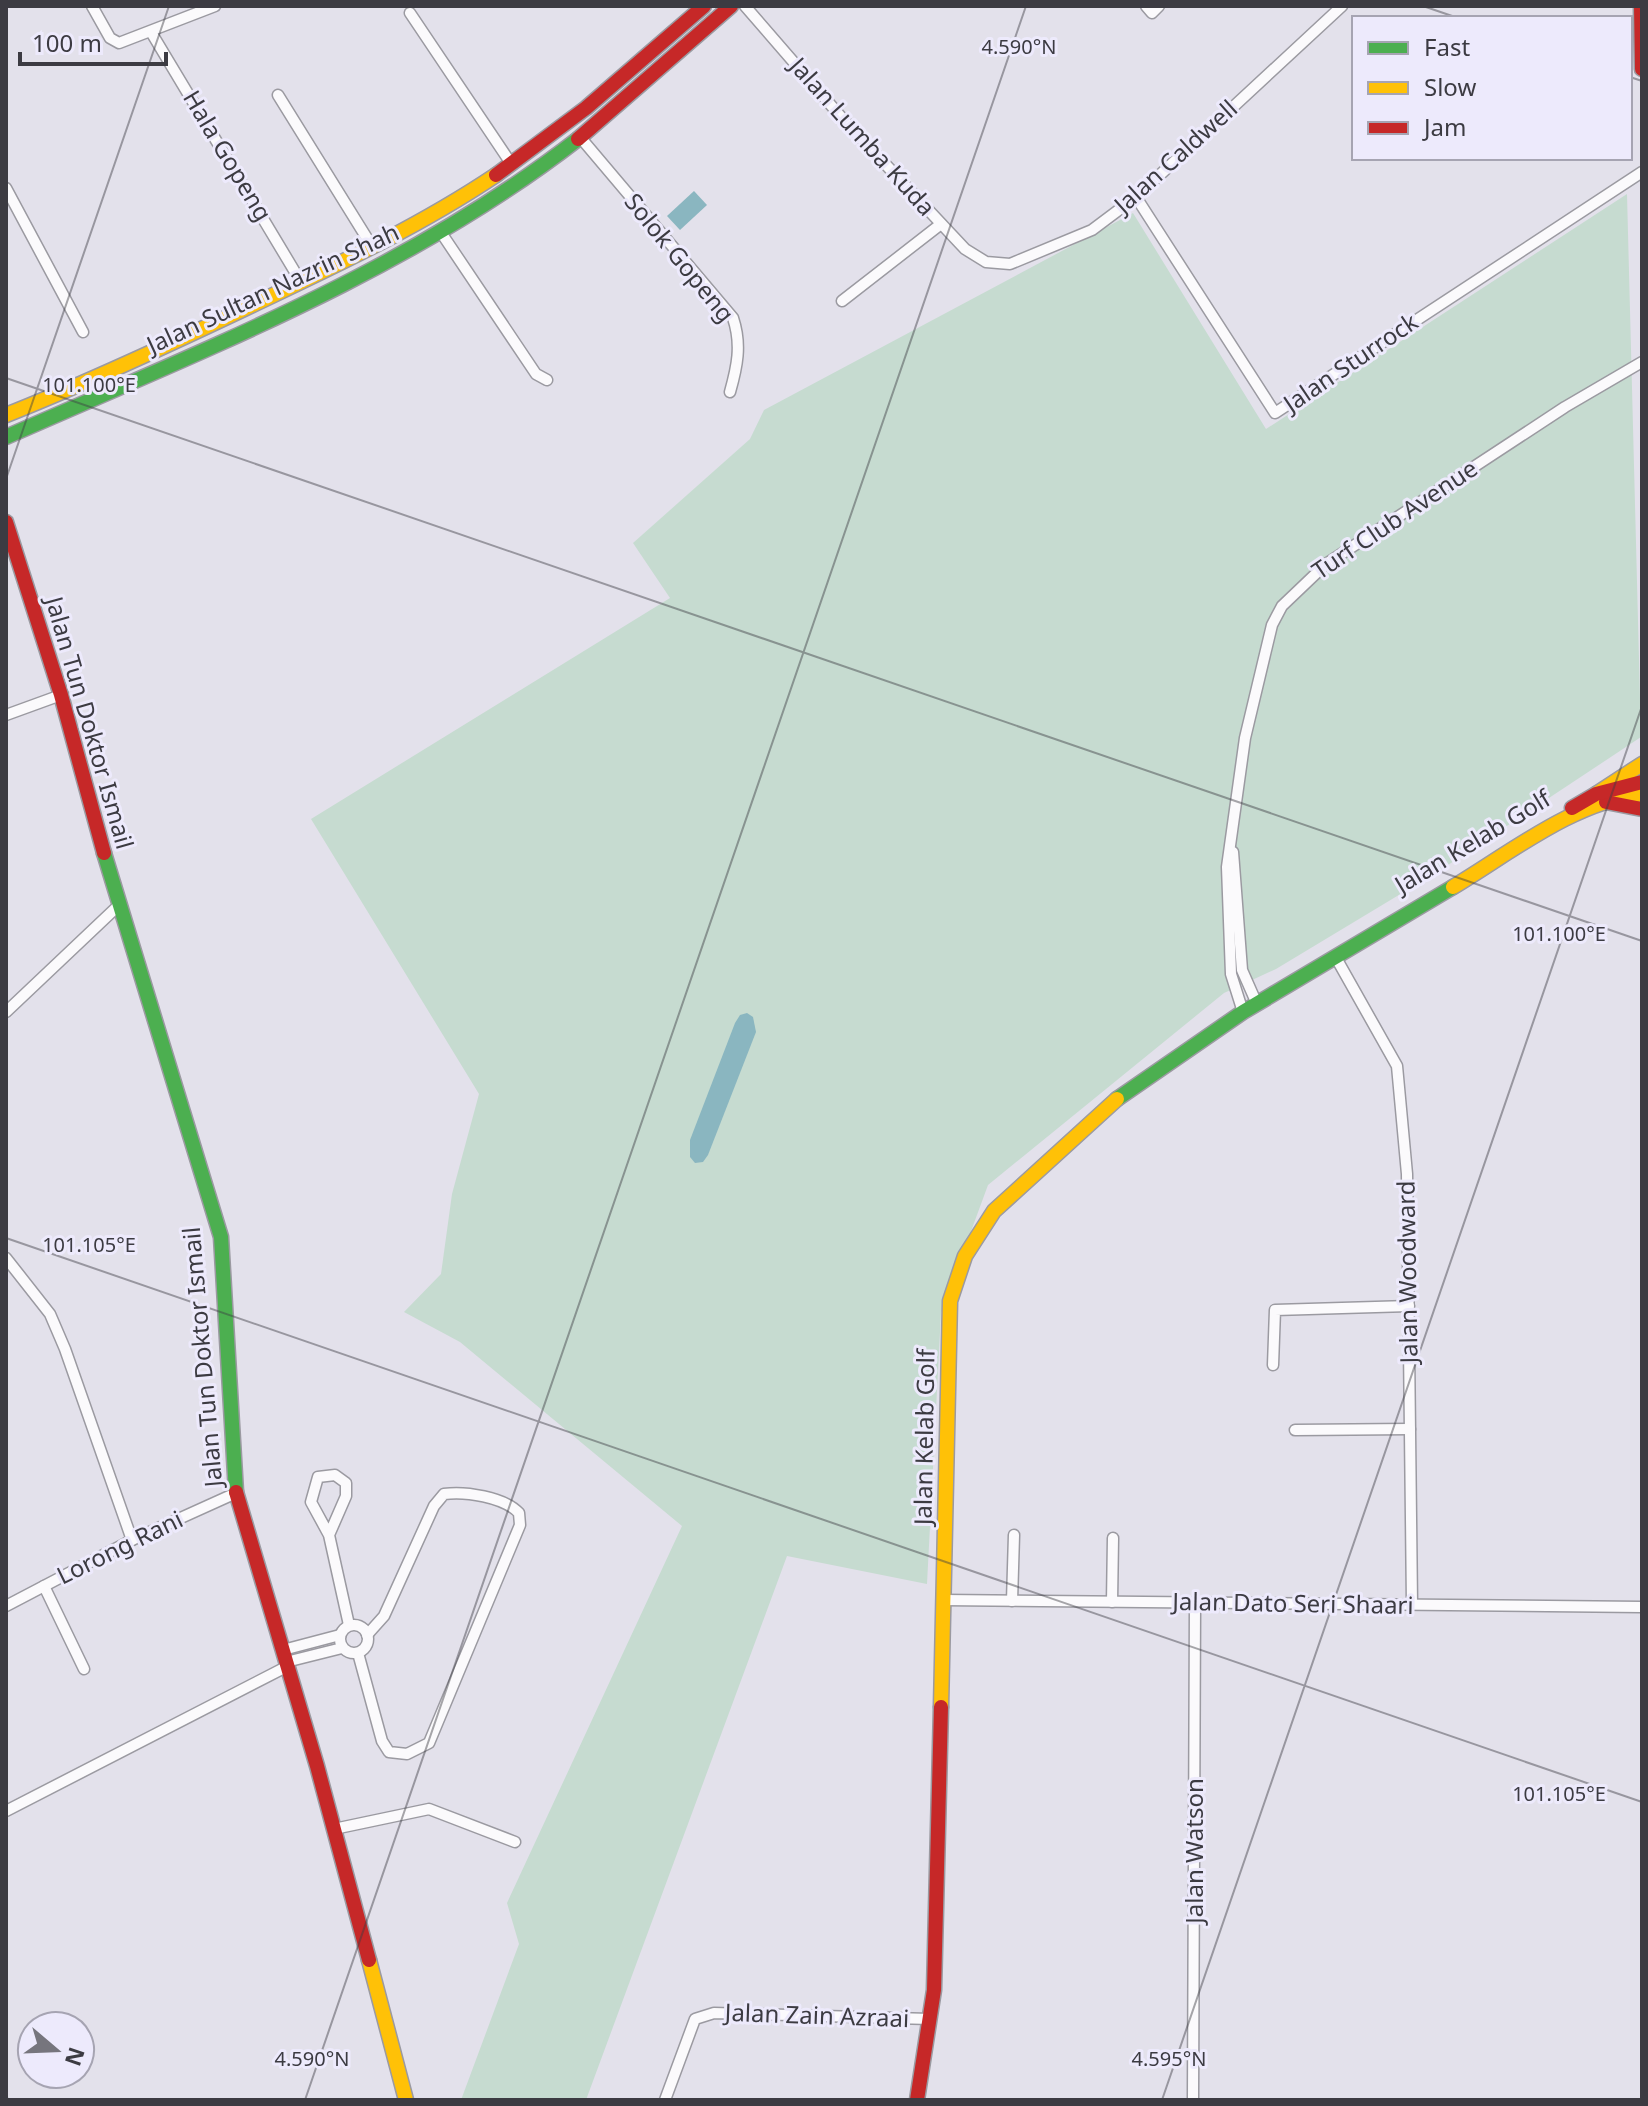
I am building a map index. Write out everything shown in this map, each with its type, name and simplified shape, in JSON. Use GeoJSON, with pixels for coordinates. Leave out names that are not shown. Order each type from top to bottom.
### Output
{"type":"FeatureCollection","features":[{"type":"Feature","properties":{"kind":"main road","name":"Jalan Sultan Nazrin Shah"},"geometry":{"type":"LineString","coordinates":[[6,415],[63,393],[373,248],[512,165],[621,80],[704,6]]}},
{"type":"Feature","properties":{"kind":"main road","name":"Jalan Sultan Nazrin Shah"},"geometry":{"type":"LineString","coordinates":[[6,437],[332,291],[440,231],[580,137],[731,6]]}},
{"type":"Feature","properties":{"kind":"main road"},"geometry":{"type":"LineString","coordinates":[[1641,6],[1642,69]]}},
{"type":"Feature","properties":{"kind":"main road","name":"Jalan Tun Doktor Ismail"},"geometry":{"type":"LineString","coordinates":[[6,522],[61,695],[118,906],[160,1030],[221,1237],[236,1493],[334,1829],[406,2100]]}},
{"type":"Feature","properties":{"kind":"main road"},"geometry":{"type":"LineString","coordinates":[[1601,798],[1642,764]]}},
{"type":"Feature","properties":{"kind":"main road","name":"Jalan Kelab Golf"},"geometry":{"type":"LineString","coordinates":[[1335,956],[1339,950],[1601,798],[1642,782]]}},
{"type":"Feature","properties":{"kind":"main road"},"geometry":{"type":"LineString","coordinates":[[1601,798],[1642,794]]}},
{"type":"Feature","properties":{"kind":"main road"},"geometry":{"type":"LineString","coordinates":[[1601,798],[1642,809]]}},
{"type":"Feature","properties":{"kind":"main road","name":"Jalan Kelab Golf"},"geometry":{"type":"LineString","coordinates":[[917,2100],[930,2019],[937,1917],[950,1301],[965,1256],[994,1211],[1131,1086],[1250,1008],[1601,798]]}},
{"type":"Feature","properties":{"kind":"street"},"geometry":{"type":"LineString","coordinates":[[92,6],[110,38],[119,43],[215,6]]}},
{"type":"Feature","properties":{"kind":"street","name":"Jalan Lumba Kuda"},"geometry":{"type":"LineString","coordinates":[[745,6],[941,224],[965,249],[986,262]]}},
{"type":"Feature","properties":{"kind":"street"},"geometry":{"type":"LineString","coordinates":[[1146,6],[1152,13],[1159,6]]}},
{"type":"Feature","properties":{"kind":"street","name":"Jalan Caldwell"},"geometry":{"type":"LineString","coordinates":[[986,262],[1010,264],[1092,230],[1136,197],[1342,6]]}},
{"type":"Feature","properties":{"kind":"street"},"geometry":{"type":"LineString","coordinates":[[410,13],[512,165]]}},
{"type":"Feature","properties":{"kind":"street","name":"Hala Gopeng"},"geometry":{"type":"LineString","coordinates":[[151,32],[301,282]]}},
{"type":"Feature","properties":{"kind":"street"},"geometry":{"type":"LineString","coordinates":[[278,95],[373,248]]}},
{"type":"Feature","properties":{"kind":"street","name":"Solok Gopeng"},"geometry":{"type":"LineString","coordinates":[[580,137],[733,318],[738,332],[738,359],[730,392]]}},
{"type":"Feature","properties":{"kind":"street","name":"Jalan Sturrock"},"geometry":{"type":"LineString","coordinates":[[1136,197],[1275,413],[1642,172]]}},
{"type":"Feature","properties":{"kind":"street"},"geometry":{"type":"LineString","coordinates":[[6,188],[83,332]]}},
{"type":"Feature","properties":{"kind":"street"},"geometry":{"type":"LineString","coordinates":[[842,301],[941,224]]}},
{"type":"Feature","properties":{"kind":"street"},"geometry":{"type":"LineString","coordinates":[[440,231],[536,374],[547,380]]}},
{"type":"Feature","properties":{"kind":"street","name":"Turf Club Avenue"},"geometry":{"type":"LineString","coordinates":[[1250,1008],[1231,974],[1227,867],[1245,738],[1272,625],[1295,590],[1326,564],[1565,407],[1642,362]]}},
{"type":"Feature","properties":{"kind":"street"},"geometry":{"type":"LineString","coordinates":[[6,715],[61,695]]}},
{"type":"Feature","properties":{"kind":"street"},"geometry":{"type":"LineString","coordinates":[[6,1012],[118,906]]}},
{"type":"Feature","properties":{"kind":"street","name":"Jalan Woodward"},"geometry":{"type":"LineString","coordinates":[[1335,956],[1397,1066],[1407,1165],[1412,1604]]}},
{"type":"Feature","properties":{"kind":"street"},"geometry":{"type":"LineString","coordinates":[[6,1258],[50,1314],[132,1540]]}},
{"type":"Feature","properties":{"kind":"street"},"geometry":{"type":"LineString","coordinates":[[1273,1365],[1275,1310],[1409,1306]]}},
{"type":"Feature","properties":{"kind":"street"},"geometry":{"type":"LineString","coordinates":[[1295,1430],[1410,1429]]}},
{"type":"Feature","properties":{"kind":"street"},"geometry":{"type":"LineString","coordinates":[[329,1535],[346,1496],[346,1483],[335,1475],[318,1477],[312,1488],[311,1502],[329,1535],[349,1625]]}},
{"type":"Feature","properties":{"kind":"street"},"geometry":{"type":"LineString","coordinates":[[340,1635],[342,1648],[349,1653],[358,1653],[367,1644],[367,1635],[384,1616],[434,1506],[444,1494],[458,1492],[512,1505],[519,1513],[520,1525],[429,1743],[407,1754],[389,1752],[382,1741],[358,1653]]}},
{"type":"Feature","properties":{"kind":"street","name":"Lorong Rani"},"geometry":{"type":"LineString","coordinates":[[6,1606],[132,1540],[236,1493]]}},
{"type":"Feature","properties":{"kind":"street"},"geometry":{"type":"LineString","coordinates":[[1012,1601],[1014,1535]]}},
{"type":"Feature","properties":{"kind":"street"},"geometry":{"type":"LineString","coordinates":[[1112,1602],[1113,1538]]}},
{"type":"Feature","properties":{"kind":"street"},"geometry":{"type":"LineString","coordinates":[[44,1586],[84,1669]]}},
{"type":"Feature","properties":{"kind":"street","name":"Jalan Dato Seri Shaari"},"geometry":{"type":"LineString","coordinates":[[943,1600],[1642,1607]]}},
{"type":"Feature","properties":{"kind":"street","name":"Jalan Watson"},"geometry":{"type":"LineString","coordinates":[[1193,2100],[1195,1603]]}},
{"type":"Feature","properties":{"kind":"street"},"geometry":{"type":"LineString","coordinates":[[6,1811],[286,1659],[340,1635],[349,1625],[358,1625],[367,1635]]}},
{"type":"Feature","properties":{"kind":"street"},"geometry":{"type":"LineString","coordinates":[[286,1659],[342,1648]]}},
{"type":"Feature","properties":{"kind":"street"},"geometry":{"type":"LineString","coordinates":[[334,1829],[429,1809],[515,1842]]}},
{"type":"Feature","properties":{"kind":"street","name":"Jalan Zain Azraai"},"geometry":{"type":"LineString","coordinates":[[665,2100],[695,2019],[714,2013],[930,2019]]}},
{"type":"Feature","properties":{"kind":"green space"},"geometry":{"type":"Polygon","coordinates":[[[1627,194],[1641,737],[1442,869],[1276,969],[1224,993],[988,1185],[941,1313],[927,1584],[787,1556],[586,2100],[461,2100],[519,1944],[507,1903],[682,1526],[460,1342],[404,1312],[441,1274],[452,1194],[479,1094],[311,819],[670,598],[633,543],[750,439],[764,410],[1133,213],[1266,429],[1627,194]]]}},
{"type":"Feature","properties":{"kind":"water"},"geometry":{"type":"Polygon","coordinates":[[[694,191],[707,205],[680,230],[667,216],[694,191]]]}},
{"type":"Feature","properties":{"kind":"water"},"geometry":{"type":"Polygon","coordinates":[[[747,1013],[753,1017],[756,1032],[708,1155],[703,1162],[695,1163],[690,1157],[690,1140],[735,1023],[740,1015],[747,1013]]]}},
{"type":"Feature","properties":{"kind":"traffic: fast"},"geometry":{"type":"LineString","coordinates":[[6,437],[228,340],[374,269],[513,186],[578,139]]}},
{"type":"Feature","properties":{"kind":"traffic: fast"},"geometry":{"type":"LineString","coordinates":[[104,853],[221,1237],[236,1492]]}},
{"type":"Feature","properties":{"kind":"traffic: fast"},"geometry":{"type":"LineString","coordinates":[[1117,1099],[1243,1012],[1453,887]]}},
{"type":"Feature","properties":{"kind":"traffic: slow"},"geometry":{"type":"LineString","coordinates":[[6,415],[126,364],[341,263],[435,213],[496,175]]}},
{"type":"Feature","properties":{"kind":"traffic: slow"},"geometry":{"type":"LineString","coordinates":[[1596,794],[1642,764]]}},
{"type":"Feature","properties":{"kind":"traffic: slow"},"geometry":{"type":"LineString","coordinates":[[1453,887],[1567,818],[1592,807],[1642,794]]}},
{"type":"Feature","properties":{"kind":"traffic: slow"},"geometry":{"type":"LineString","coordinates":[[941,1707],[950,1301],[965,1256],[994,1211],[1117,1099]]}},
{"type":"Feature","properties":{"kind":"traffic: slow"},"geometry":{"type":"LineString","coordinates":[[369,1960],[406,2100]]}},
{"type":"Feature","properties":{"kind":"traffic: jam"},"geometry":{"type":"LineString","coordinates":[[496,175],[586,108],[704,6]]}},
{"type":"Feature","properties":{"kind":"traffic: jam"},"geometry":{"type":"LineString","coordinates":[[578,139],[731,6]]}},
{"type":"Feature","properties":{"kind":"traffic: jam"},"geometry":{"type":"LineString","coordinates":[[1641,6],[1642,69]]}},
{"type":"Feature","properties":{"kind":"traffic: jam"},"geometry":{"type":"LineString","coordinates":[[6,522],[61,695],[104,853]]}},
{"type":"Feature","properties":{"kind":"traffic: jam"},"geometry":{"type":"LineString","coordinates":[[1572,808],[1596,794],[1642,782]]}},
{"type":"Feature","properties":{"kind":"traffic: jam"},"geometry":{"type":"LineString","coordinates":[[1606,802],[1642,809]]}},
{"type":"Feature","properties":{"kind":"traffic: jam"},"geometry":{"type":"LineString","coordinates":[[236,1492],[317,1766],[369,1960]]}},
{"type":"Feature","properties":{"kind":"traffic: jam"},"geometry":{"type":"LineString","coordinates":[[917,2100],[934,1990],[941,1707]]}}]}
